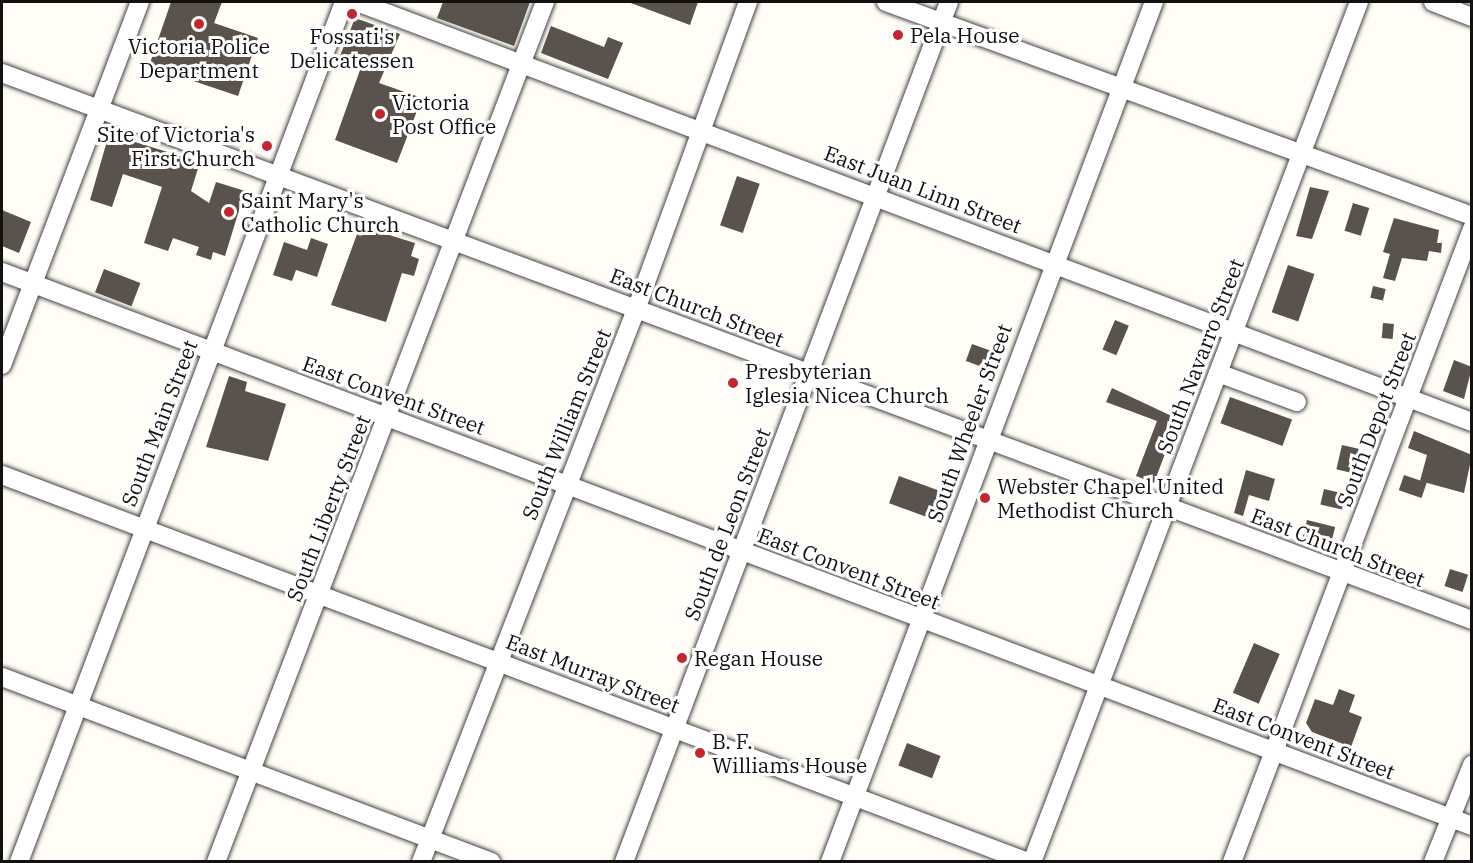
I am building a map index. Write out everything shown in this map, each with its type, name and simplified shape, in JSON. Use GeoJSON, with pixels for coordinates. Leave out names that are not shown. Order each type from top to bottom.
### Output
{"type":"FeatureCollection","features":[{"type":"Feature","properties":{"kind":"street"},"geometry":{"type":"LineString","coordinates":[[2,364],[140,2]]}},
{"type":"Feature","properties":{"kind":"street","name":"South Main Street"},"geometry":{"type":"LineString","coordinates":[[19,861],[142,526],[344,2]]}},
{"type":"Feature","properties":{"kind":"street","name":"East Juan Linn Street"},"geometry":{"type":"LineString","coordinates":[[357,2],[522,62],[699,132],[879,195],[1472,422]]}},
{"type":"Feature","properties":{"kind":"street","name":"South Liberty Street"},"geometry":{"type":"LineString","coordinates":[[216,861],[247,768],[321,592],[545,2]]}},
{"type":"Feature","properties":{"kind":"street","name":"South William Street"},"geometry":{"type":"LineString","coordinates":[[421,861],[496,661],[637,307],[748,2]]}},
{"type":"Feature","properties":{"kind":"street"},"geometry":{"type":"LineString","coordinates":[[886,2],[1119,91],[1472,216]]}},
{"type":"Feature","properties":{"kind":"street","name":"South de Leon Street"},"geometry":{"type":"LineString","coordinates":[[624,861],[741,550],[879,195],[949,2]]}},
{"type":"Feature","properties":{"kind":"street","name":"South Wheeler Street"},"geometry":{"type":"LineString","coordinates":[[830,861],[1052,263],[1154,2]]}},
{"type":"Feature","properties":{"kind":"street","name":"South Navarro Street"},"geometry":{"type":"LineString","coordinates":[[1030,861],[1359,2]]}},
{"type":"Feature","properties":{"kind":"street"},"geometry":{"type":"LineString","coordinates":[[1433,2],[1472,17]]}},
{"type":"Feature","properties":{"kind":"street","name":"East Church Street"},"geometry":{"type":"LineString","coordinates":[[2,73],[637,307],[810,375],[1472,620]]}},
{"type":"Feature","properties":{"kind":"street","name":"South Depot Street"},"geometry":{"type":"LineString","coordinates":[[1232,861],[1472,229]]}},
{"type":"Feature","properties":{"kind":"street","name":"East Convent Street"},"geometry":{"type":"LineString","coordinates":[[2,272],[210,352],[388,415],[921,621],[1276,750],[1472,826]]}},
{"type":"Feature","properties":{"kind":"street"},"geometry":{"type":"LineString","coordinates":[[1218,373],[1297,402]]}},
{"type":"Feature","properties":{"kind":"street","name":"East Murray Street"},"geometry":{"type":"LineString","coordinates":[[2,475],[321,592],[854,797],[1030,861]]}},
{"type":"Feature","properties":{"kind":"street"},"geometry":{"type":"LineString","coordinates":[[2,677],[491,861]]}},
{"type":"Feature","properties":{"kind":"street"},"geometry":{"type":"LineString","coordinates":[[1433,861],[1472,765]]}},
{"type":"Feature","properties":{"kind":"building"},"geometry":{"type":"Polygon","coordinates":[[[171,2],[222,2],[214,23],[258,38],[238,96],[149,66],[171,2]]]}},
{"type":"Feature","properties":{"kind":"building"},"geometry":{"type":"Polygon","coordinates":[[[443,2],[530,2],[514,46],[437,18],[443,2]]]}},
{"type":"Feature","properties":{"kind":"building"},"geometry":{"type":"Polygon","coordinates":[[[628,2],[698,2],[690,25],[628,2]]]}},
{"type":"Feature","properties":{"kind":"building","name":"Victoria Post Office"},"geometry":{"type":"Polygon","coordinates":[[[355,18],[400,34],[379,83],[422,98],[397,163],[335,140],[360,70],[338,61],[355,18]]]}},
{"type":"Feature","properties":{"kind":"building"},"geometry":{"type":"Polygon","coordinates":[[[551,26],[604,47],[608,37],[623,43],[608,79],[541,53],[551,26]]]}},
{"type":"Feature","properties":{"kind":"building"},"geometry":{"type":"Polygon","coordinates":[[[109,134],[200,162],[191,191],[209,203],[216,182],[245,191],[225,256],[213,252],[211,260],[196,255],[199,247],[173,238],[168,251],[144,243],[162,187],[123,174],[112,207],[90,200],[109,134]]]}},
{"type":"Feature","properties":{"kind":"building"},"geometry":{"type":"Polygon","coordinates":[[[737,176],[760,184],[743,233],[720,225],[737,176]]]}},
{"type":"Feature","properties":{"kind":"building"},"geometry":{"type":"Polygon","coordinates":[[[1310,187],[1329,191],[1312,239],[1296,236],[1310,187]]]}},
{"type":"Feature","properties":{"kind":"building"},"geometry":{"type":"Polygon","coordinates":[[[1353,203],[1369,208],[1361,236],[1345,231],[1353,203]]]}},
{"type":"Feature","properties":{"kind":"building"},"geometry":{"type":"Polygon","coordinates":[[[2,210],[31,222],[19,253],[2,246],[2,210]]]}},
{"type":"Feature","properties":{"kind":"building"},"geometry":{"type":"Polygon","coordinates":[[[1394,218],[1439,230],[1437,243],[1442,243],[1441,253],[1429,251],[1427,261],[1402,258],[1395,281],[1383,278],[1390,254],[1383,252],[1394,218]]]}},
{"type":"Feature","properties":{"kind":"building"},"geometry":{"type":"Polygon","coordinates":[[[360,226],[415,243],[411,256],[419,259],[414,276],[402,273],[386,322],[331,305],[360,226]]]}},
{"type":"Feature","properties":{"kind":"building"},"geometry":{"type":"Polygon","coordinates":[[[311,238],[328,244],[317,277],[296,270],[292,281],[273,275],[284,242],[307,250],[311,238]]]}},
{"type":"Feature","properties":{"kind":"building"},"geometry":{"type":"Polygon","coordinates":[[[1288,265],[1314,274],[1298,321],[1272,312],[1288,265]]]}},
{"type":"Feature","properties":{"kind":"building"},"geometry":{"type":"Polygon","coordinates":[[[104,269],[140,283],[131,306],[95,292],[104,269]]]}},
{"type":"Feature","properties":{"kind":"building"},"geometry":{"type":"Polygon","coordinates":[[[1373,286],[1386,289],[1383,301],[1370,298],[1373,286]]]}},
{"type":"Feature","properties":{"kind":"building"},"geometry":{"type":"Polygon","coordinates":[[[1115,320],[1129,326],[1116,355],[1102,349],[1115,320]]]}},
{"type":"Feature","properties":{"kind":"building"},"geometry":{"type":"Polygon","coordinates":[[[1383,323],[1394,324],[1393,339],[1382,338],[1383,323]]]}},
{"type":"Feature","properties":{"kind":"building"},"geometry":{"type":"Polygon","coordinates":[[[972,344],[991,351],[985,368],[966,361],[972,344]]]}},
{"type":"Feature","properties":{"kind":"building"},"geometry":{"type":"Polygon","coordinates":[[[1454,360],[1472,367],[1464,399],[1443,391],[1454,360]]]}},
{"type":"Feature","properties":{"kind":"building"},"geometry":{"type":"Polygon","coordinates":[[[229,376],[247,382],[245,391],[286,404],[268,461],[206,447],[229,376]]]}},
{"type":"Feature","properties":{"kind":"building"},"geometry":{"type":"Polygon","coordinates":[[[1112,388],[1178,419],[1154,483],[1136,476],[1157,421],[1106,402],[1112,388]]]}},
{"type":"Feature","properties":{"kind":"building"},"geometry":{"type":"Polygon","coordinates":[[[1230,397],[1292,420],[1282,446],[1220,423],[1230,397]]]}},
{"type":"Feature","properties":{"kind":"building"},"geometry":{"type":"Polygon","coordinates":[[[1414,431],[1472,455],[1464,493],[1420,481],[1427,455],[1408,448],[1414,431]]]}},
{"type":"Feature","properties":{"kind":"building"},"geometry":{"type":"Polygon","coordinates":[[[1342,445],[1359,449],[1353,473],[1336,469],[1342,445]]]}},
{"type":"Feature","properties":{"kind":"building"},"geometry":{"type":"Polygon","coordinates":[[[1246,470],[1275,479],[1269,501],[1249,495],[1243,516],[1234,513],[1246,470]]]}},
{"type":"Feature","properties":{"kind":"building"},"geometry":{"type":"Polygon","coordinates":[[[1404,475],[1427,483],[1421,498],[1399,490],[1404,475]]]}},
{"type":"Feature","properties":{"kind":"building"},"geometry":{"type":"Polygon","coordinates":[[[899,476],[942,492],[932,519],[889,503],[899,476]]]}},
{"type":"Feature","properties":{"kind":"building"},"geometry":{"type":"Polygon","coordinates":[[[1324,489],[1345,494],[1342,510],[1320,505],[1324,489]]]}},
{"type":"Feature","properties":{"kind":"building"},"geometry":{"type":"Polygon","coordinates":[[[1307,520],[1335,527],[1331,545],[1302,538],[1307,520]]]}},
{"type":"Feature","properties":{"kind":"building"},"geometry":{"type":"Polygon","coordinates":[[[1450,569],[1468,575],[1463,592],[1444,586],[1450,569]]]}},
{"type":"Feature","properties":{"kind":"building"},"geometry":{"type":"Polygon","coordinates":[[[1254,643],[1280,654],[1259,704],[1233,693],[1254,643]]]}},
{"type":"Feature","properties":{"kind":"building"},"geometry":{"type":"Polygon","coordinates":[[[1339,689],[1355,695],[1349,712],[1362,717],[1351,747],[1312,732],[1306,723],[1315,699],[1333,705],[1339,689]]]}},
{"type":"Feature","properties":{"kind":"building"},"geometry":{"type":"Polygon","coordinates":[[[907,743],[941,756],[932,778],[898,765],[907,743]]]}},
{"type":"Feature","properties":{"kind":"place","name":"Fossati's Delicatessen"},"geometry":{"type":"Point","coordinates":[352,14]}},
{"type":"Feature","properties":{"kind":"place","name":"Victoria Police Department"},"geometry":{"type":"Point","coordinates":[199,24]}},
{"type":"Feature","properties":{"kind":"place","name":"Pela House"},"geometry":{"type":"Point","coordinates":[898,35]}},
{"type":"Feature","properties":{"kind":"place","name":"Victoria Post Office"},"geometry":{"type":"Point","coordinates":[380,114]}},
{"type":"Feature","properties":{"kind":"place","name":"Site of Victoria's First Church"},"geometry":{"type":"Point","coordinates":[267,146]}},
{"type":"Feature","properties":{"kind":"place","name":"Saint Mary's Catholic Church"},"geometry":{"type":"Point","coordinates":[229,212]}},
{"type":"Feature","properties":{"kind":"place","name":"Presbyterian Iglesia Nicea Church"},"geometry":{"type":"Point","coordinates":[733,383]}},
{"type":"Feature","properties":{"kind":"place","name":"Webster Chapel United Methodist Church"},"geometry":{"type":"Point","coordinates":[985,498]}},
{"type":"Feature","properties":{"kind":"place","name":"Regan House"},"geometry":{"type":"Point","coordinates":[682,658]}},
{"type":"Feature","properties":{"kind":"place","name":"B. F. Williams House"},"geometry":{"type":"Point","coordinates":[700,753]}}]}
